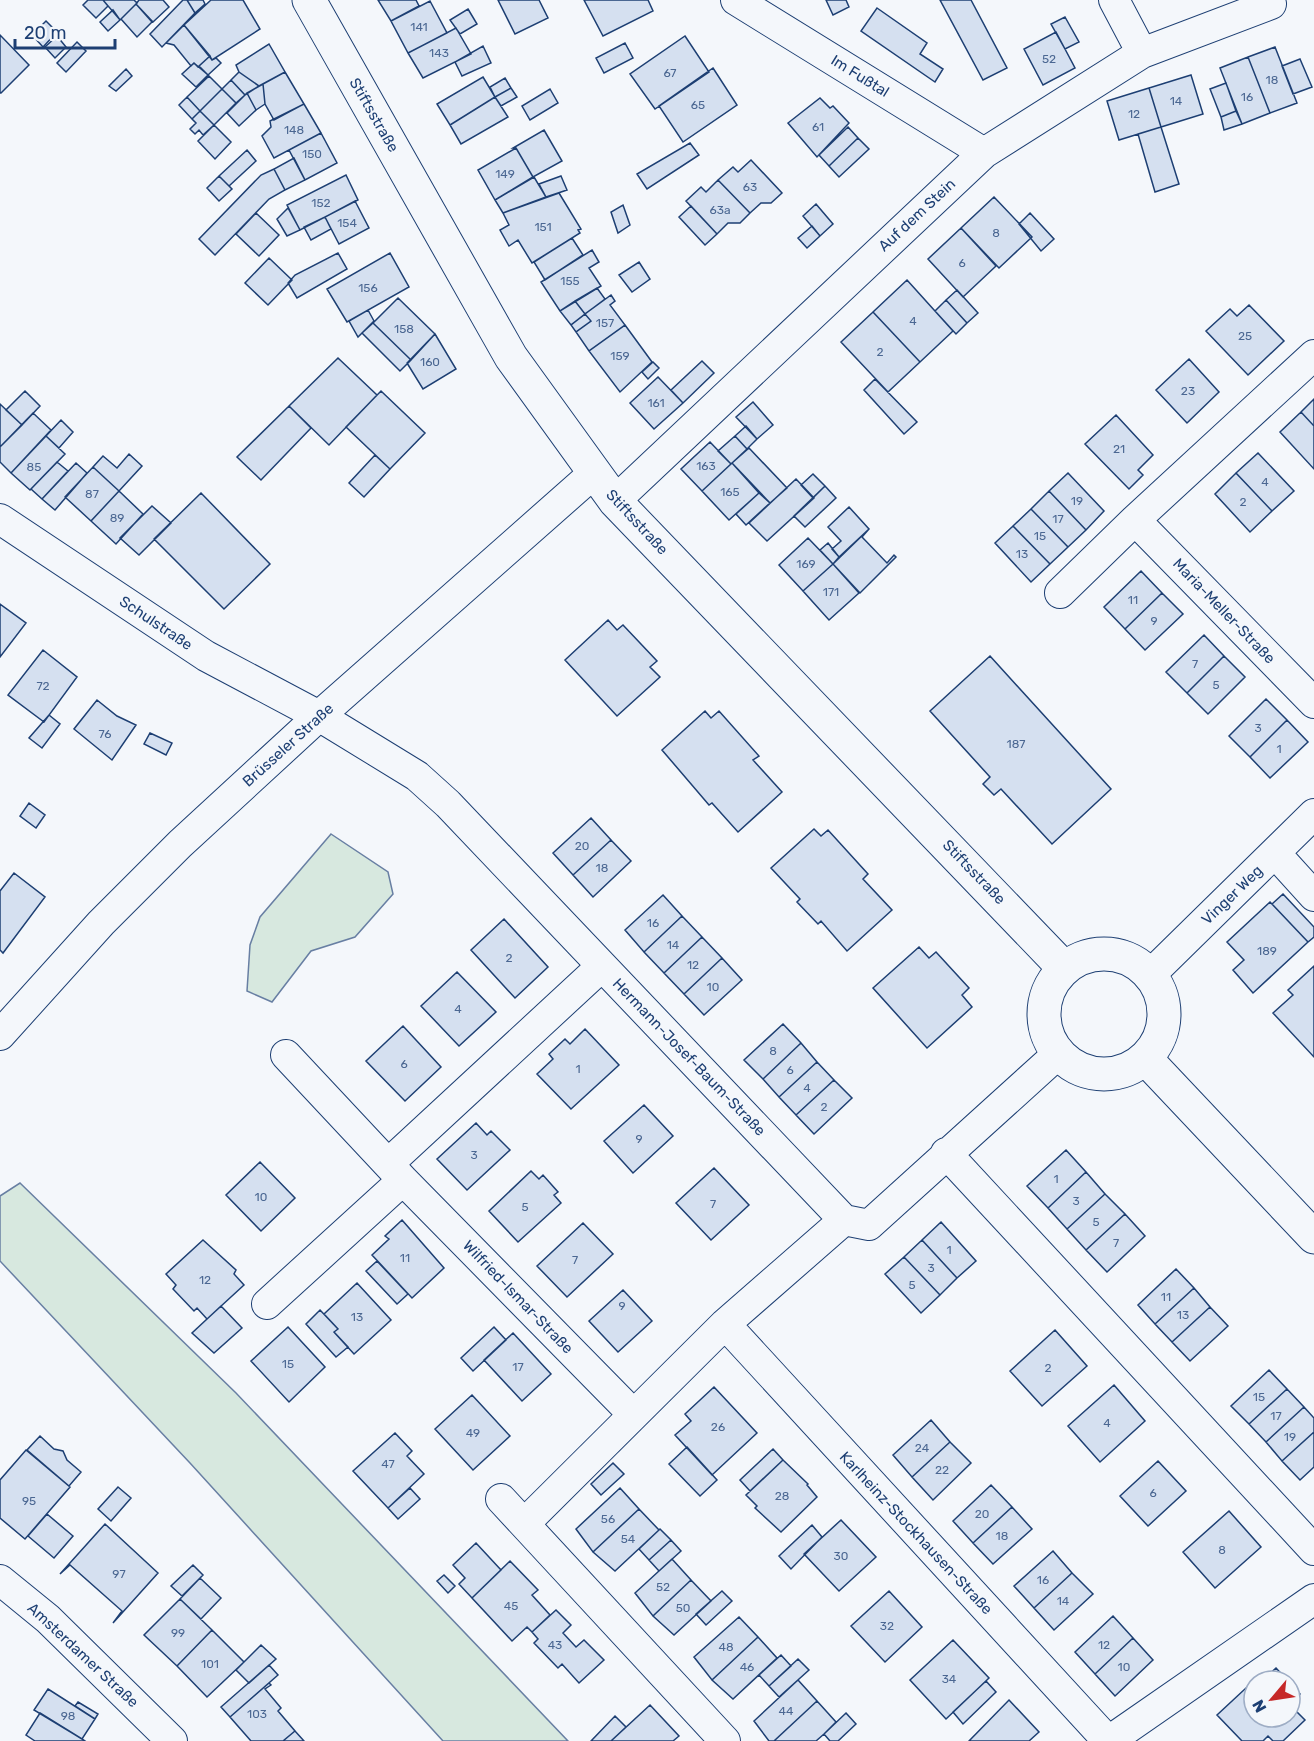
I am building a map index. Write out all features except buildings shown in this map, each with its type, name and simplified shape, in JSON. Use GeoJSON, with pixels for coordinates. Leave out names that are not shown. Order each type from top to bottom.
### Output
{"type":"FeatureCollection","features":[{"type":"Feature","properties":{"kind":"street","name":"Stiftsstraße"},"geometry":{"type":"LineString","coordinates":[[309,0],[512,357],[615,501],[1064,968]]}},
{"type":"Feature","properties":{"kind":"street","name":"Im Fußtal"},"geometry":{"type":"LineString","coordinates":[[736,0],[984,153]]}},
{"type":"Feature","properties":{"kind":"street"},"geometry":{"type":"LineString","coordinates":[[1114,0],[1142,53]]}},
{"type":"Feature","properties":{"kind":"street","name":"Auf dem Stein"},"geometry":{"type":"LineString","coordinates":[[615,501],[984,153],[1142,53],[1271,4]]}},
{"type":"Feature","properties":{"kind":"street"},"geometry":{"type":"LineString","coordinates":[[1060,593],[1135,519],[1314,355]]}},
{"type":"Feature","properties":{"kind":"street","name":"Brüsseler Straße"},"geometry":{"type":"LineString","coordinates":[[0,1035],[125,899],[180,844],[319,717],[594,473]]}},
{"type":"Feature","properties":{"kind":"street","name":"Schulstraße"},"geometry":{"type":"LineString","coordinates":[[0,519],[206,656],[319,717]]}},
{"type":"Feature","properties":{"kind":"street","name":"Maria-Meller-Straße"},"geometry":{"type":"LineString","coordinates":[[1135,519],[1314,703]]}},
{"type":"Feature","properties":{"kind":"street","name":"Hermann-Josef-Baum-Straße"},"geometry":{"type":"LineString","coordinates":[[319,717],[417,776],[844,1220]]}},
{"type":"Feature","properties":{"kind":"street","name":"Vinger Weg"},"geometry":{"type":"LineString","coordinates":[[1150,975],[1314,814]]}},
{"type":"Feature","properties":{"kind":"street"},"geometry":{"type":"LineString","coordinates":[[1275,853],[1314,896]]}},
{"type":"Feature","properties":{"kind":"street"},"geometry":{"type":"LineString","coordinates":[[1099,954],[1118,955],[1135,962],[1150,975],[1159,990],[1164,1008],[1163,1027],[1156,1044],[1145,1058],[1118,1073],[1102,1074],[1072,1066],[1049,1040],[1043,1021],[1044,1001],[1052,982],[1064,968],[1081,958],[1099,954]]}},
{"type":"Feature","properties":{"kind":"street"},"geometry":{"type":"LineString","coordinates":[[267,1304],[602,966]]}},
{"type":"Feature","properties":{"kind":"street"},"geometry":{"type":"LineString","coordinates":[[525,1523],[725,1324],[844,1220],[869,1225],[1059,1053]]}},
{"type":"Feature","properties":{"kind":"street","name":"Wilfried-Ismar-Straße"},"geometry":{"type":"LineString","coordinates":[[286,1055],[396,1172],[633,1414]]}},
{"type":"Feature","properties":{"kind":"street"},"geometry":{"type":"LineString","coordinates":[[1145,1058],[1314,1237]]}},
{"type":"Feature","properties":{"kind":"street"},"geometry":{"type":"LineString","coordinates":[[946,1154],[1314,1550]]}},
{"type":"Feature","properties":{"kind":"street","name":"Karlheinz-Stockhausen-Straße"},"geometry":{"type":"LineString","coordinates":[[725,1324],[1109,1741],[1314,1599]]}},
{"type":"Feature","properties":{"kind":"street"},"geometry":{"type":"LineString","coordinates":[[501,1499],[725,1741]]}},
{"type":"Feature","properties":{"kind":"street","name":"Amsterdamer Straße"},"geometry":{"type":"LineString","coordinates":[[0,1580],[48,1619],[165,1738]]}},
{"type":"Feature","properties":{"kind":"shaded area"},"geometry":{"type":"Polygon","coordinates":[[[331,834],[388,872],[393,894],[355,937],[311,951],[272,1002],[247,991],[250,945],[260,917],[331,834]]]}},
{"type":"Feature","properties":{"kind":"shaded area"},"geometry":{"type":"Polygon","coordinates":[[[20,1183],[236,1393],[568,1741],[443,1741],[190,1463],[0,1261],[0,1196],[20,1183]]]}}]}
